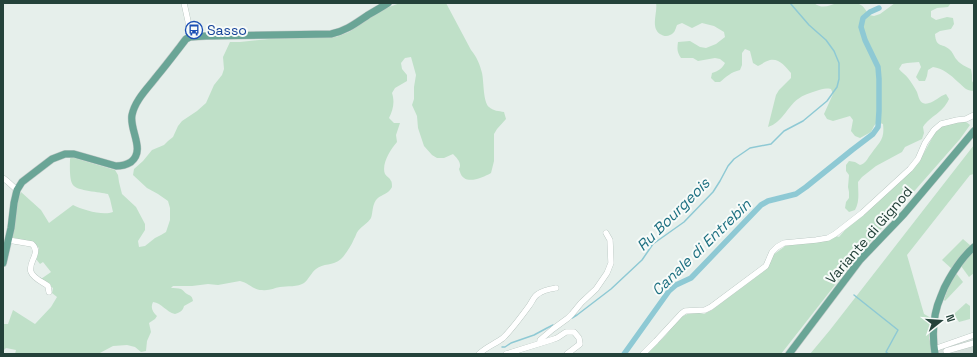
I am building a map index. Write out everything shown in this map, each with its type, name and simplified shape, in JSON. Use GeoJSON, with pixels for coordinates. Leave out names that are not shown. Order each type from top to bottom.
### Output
{"type":"FeatureCollection","features":[{"type":"Feature","properties":{"kind":"main road"},"geometry":{"type":"LineString","coordinates":[[3,263],[14,203],[22,182],[52,159],[65,154],[74,154],[116,166],[124,165],[130,162],[137,152],[138,146],[132,120],[132,115],[136,105],[186,39],[190,37],[206,36],[340,33],[388,3]]}},
{"type":"Feature","properties":{"kind":"main road","name":"Variante di Gignod"},"geometry":{"type":"LineString","coordinates":[[789,354],[860,260],[904,214],[973,133]]}},
{"type":"Feature","properties":{"kind":"main road"},"geometry":{"type":"LineString","coordinates":[[935,351],[934,318],[940,296],[955,268],[974,247]]}},
{"type":"Feature","properties":{"kind":"street"},"geometry":{"type":"LineString","coordinates":[[184,3],[190,37]]}},
{"type":"Feature","properties":{"kind":"street"},"geometry":{"type":"LineString","coordinates":[[643,354],[685,311],[705,310],[727,296],[766,266],[772,252],[777,247],[784,243],[828,238],[835,234],[862,213],[910,169],[918,159],[925,143],[934,130],[941,124],[966,119],[974,115]]}},
{"type":"Feature","properties":{"kind":"street"},"geometry":{"type":"LineString","coordinates":[[3,178],[18,190]]}},
{"type":"Feature","properties":{"kind":"street"},"geometry":{"type":"LineString","coordinates":[[540,343],[540,340],[544,336],[572,314],[596,288],[607,273],[611,263],[610,240],[606,233]]}},
{"type":"Feature","properties":{"kind":"street"},"geometry":{"type":"LineString","coordinates":[[8,240],[32,244],[35,246],[36,251],[30,269],[35,277],[48,286],[49,292]]}},
{"type":"Feature","properties":{"kind":"street"},"geometry":{"type":"LineString","coordinates":[[479,354],[503,338],[529,306],[536,294],[556,288]]}},
{"type":"Feature","properties":{"kind":"street"},"geometry":{"type":"LineString","coordinates":[[506,354],[557,338],[566,332],[574,332],[579,338],[580,344],[567,354]]}},
{"type":"Feature","properties":{"kind":"street"},"geometry":{"type":"LineString","coordinates":[[935,351],[974,335]]}},
{"type":"Feature","properties":{"kind":"street"},"geometry":{"type":"LineString","coordinates":[[947,354],[946,351],[974,343]]}},
{"type":"Feature","properties":{"kind":"shaded area"},"geometry":{"type":"Polygon","coordinates":[[[974,336],[974,354],[938,354],[934,349],[974,336]]]}},
{"type":"Feature","properties":{"kind":"green space"},"geometry":{"type":"Polygon","coordinates":[[[400,3],[446,3],[471,50],[477,58],[482,73],[487,104],[496,111],[504,112],[506,119],[494,134],[494,161],[491,173],[474,180],[465,179],[459,170],[460,165],[458,159],[453,154],[444,158],[437,158],[424,146],[418,128],[417,116],[412,105],[416,75],[411,57],[405,58],[401,63],[402,69],[407,75],[407,81],[395,88],[392,93],[393,106],[389,118],[394,123],[400,123],[396,135],[397,142],[385,161],[384,166],[385,174],[390,179],[392,187],[388,192],[376,200],[371,218],[357,232],[350,247],[341,259],[335,263],[319,267],[304,283],[296,286],[262,290],[256,289],[240,281],[218,285],[208,284],[173,286],[171,288],[181,289],[186,294],[191,296],[193,301],[184,306],[181,312],[175,314],[153,302],[152,310],[157,316],[149,323],[151,332],[147,341],[146,351],[141,352],[135,347],[127,345],[113,346],[98,354],[15,354],[16,350],[6,348],[3,351],[3,324],[8,324],[13,310],[35,324],[51,307],[57,297],[52,293],[53,288],[41,279],[51,272],[43,262],[40,264],[36,259],[39,248],[29,242],[11,237],[18,199],[21,192],[41,210],[49,223],[73,205],[93,212],[109,213],[113,212],[108,194],[79,189],[73,185],[70,176],[70,159],[71,157],[115,170],[118,175],[122,194],[136,207],[145,224],[145,230],[138,241],[139,247],[145,246],[166,232],[170,220],[170,208],[168,201],[147,188],[133,175],[134,169],[152,150],[164,145],[173,137],[182,121],[206,103],[214,85],[222,75],[224,69],[223,57],[230,42],[279,38],[336,37],[349,32],[381,10],[400,3]]]}},
{"type":"Feature","properties":{"kind":"green space"},"geometry":{"type":"Polygon","coordinates":[[[656,3],[814,3],[823,7],[839,3],[852,3],[861,5],[865,8],[869,15],[874,16],[880,14],[895,3],[951,3],[948,7],[937,8],[931,11],[931,17],[936,20],[947,17],[953,18],[954,24],[951,29],[940,31],[935,34],[936,38],[938,43],[950,50],[960,63],[971,69],[974,91],[964,87],[946,72],[933,67],[928,70],[925,81],[919,81],[916,77],[921,67],[919,62],[902,64],[899,69],[912,83],[919,99],[922,102],[926,104],[946,94],[949,99],[943,108],[923,127],[924,133],[922,139],[905,147],[902,152],[876,166],[862,177],[858,182],[857,207],[855,210],[849,212],[845,208],[846,202],[849,198],[849,175],[846,171],[846,165],[849,161],[860,165],[865,162],[881,140],[883,134],[883,124],[877,122],[871,132],[860,138],[855,136],[851,131],[853,120],[850,116],[833,121],[827,119],[824,114],[833,94],[831,89],[822,89],[804,95],[794,102],[777,122],[768,127],[776,95],[791,78],[791,73],[787,68],[776,60],[768,60],[758,66],[753,63],[750,51],[745,49],[742,53],[742,65],[740,70],[731,73],[720,82],[715,82],[711,78],[712,73],[720,70],[725,63],[720,59],[715,58],[698,61],[693,58],[681,58],[677,47],[678,42],[690,41],[700,47],[706,48],[716,44],[725,37],[724,32],[714,26],[702,23],[692,28],[682,23],[677,25],[672,34],[668,36],[662,35],[655,27],[656,3]]]}},
{"type":"Feature","properties":{"kind":"green space"},"geometry":{"type":"Polygon","coordinates":[[[965,121],[970,125],[960,139],[860,253],[781,354],[646,354],[685,315],[690,313],[704,314],[712,310],[768,268],[773,255],[785,245],[836,236],[839,237],[919,162],[936,131],[942,126],[965,121]]]}},
{"type":"Feature","properties":{"kind":"green space"},"geometry":{"type":"Polygon","coordinates":[[[974,145],[974,174],[970,175],[907,255],[924,314],[931,318],[929,338],[934,354],[810,354],[830,330],[974,145]]]}},
{"type":"Feature","properties":{"kind":"green space"},"geometry":{"type":"Polygon","coordinates":[[[963,239],[971,246],[952,269],[942,260],[963,239]]]}},
{"type":"Feature","properties":{"kind":"green space"},"geometry":{"type":"Polygon","coordinates":[[[974,251],[974,273],[969,277],[961,266],[974,251]]]}},
{"type":"Feature","properties":{"kind":"green space"},"geometry":{"type":"Polygon","coordinates":[[[956,273],[963,282],[945,301],[948,288],[956,273]]]}},
{"type":"Feature","properties":{"kind":"green space"},"geometry":{"type":"Polygon","coordinates":[[[966,303],[970,306],[970,319],[959,322],[954,314],[966,303]]]}},
{"type":"Feature","properties":{"kind":"waterway","name":"Ru Bourgeois"},"geometry":{"type":"LineString","coordinates":[[572,318],[611,289],[642,260],[653,244],[684,222],[713,192],[728,166],[734,159],[750,148],[771,144],[784,131],[803,121],[827,101],[837,87],[839,79],[839,63],[834,51],[826,40],[809,25],[790,3]]}},
{"type":"Feature","properties":{"kind":"waterway","name":"Canale di Entrebin"},"geometry":{"type":"LineString","coordinates":[[624,354],[669,291],[676,285],[691,278],[761,205],[768,201],[796,194],[873,134],[878,127],[878,67],[865,40],[861,27],[863,18],[870,12],[879,8]]}},
{"type":"Feature","properties":{"kind":"waterway"},"geometry":{"type":"LineString","coordinates":[[854,295],[898,330],[886,352],[889,354]]}},
{"type":"Feature","properties":{"kind":"waterway","name":"Ru Bourgeois"},"geometry":{"type":"LineString","coordinates":[[502,347],[534,335],[553,325]]}},
{"type":"Feature","properties":{"kind":"place","name":"Sasso"},"geometry":{"type":"Point","coordinates":[194,30]}}]}
